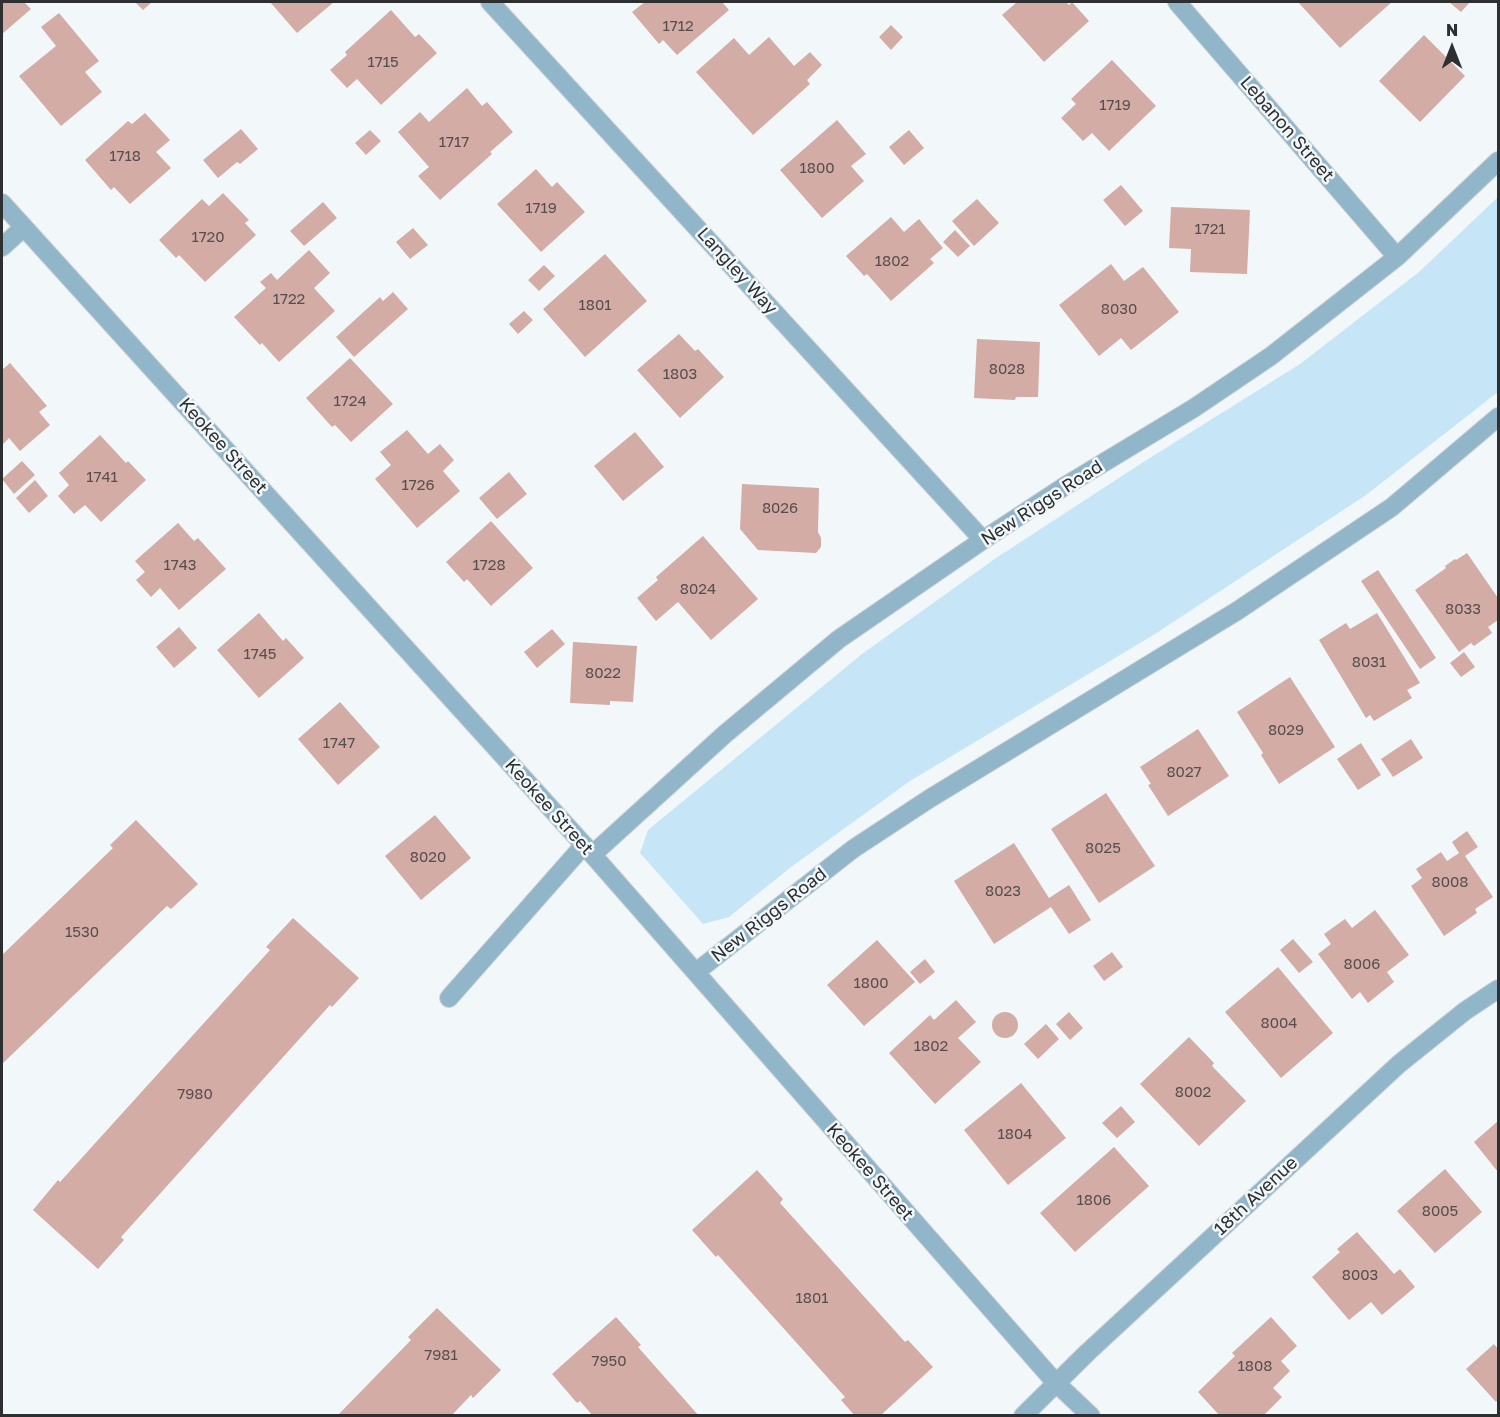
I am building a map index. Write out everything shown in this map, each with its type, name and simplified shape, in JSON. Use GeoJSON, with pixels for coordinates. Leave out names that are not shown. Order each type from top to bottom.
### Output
{"type":"FeatureCollection","features":[{"type":"Feature","properties":{"kind":"street","name":"Langley Way"},"geometry":{"type":"LineString","coordinates":[[490,2],[983,540]]}},
{"type":"Feature","properties":{"kind":"street","name":"Lebanon Street"},"geometry":{"type":"LineString","coordinates":[[1177,2],[1397,257]]}},
{"type":"Feature","properties":{"kind":"street","name":"New Riggs Road"},"geometry":{"type":"LineString","coordinates":[[449,998],[588,850],[839,639],[1065,486],[1194,408],[1262,362],[1397,257],[1498,161]]}},
{"type":"Feature","properties":{"kind":"street","name":"Keokee Street"},"geometry":{"type":"LineString","coordinates":[[2,203],[588,850],[1055,1382],[1091,1416]]}},
{"type":"Feature","properties":{"kind":"street"},"geometry":{"type":"LineString","coordinates":[[2,247],[24,227]]}},
{"type":"Feature","properties":{"kind":"street","name":"New Riggs Road"},"geometry":{"type":"LineString","coordinates":[[696,972],[853,849],[929,799],[1236,611],[1392,507],[1498,417]]}},
{"type":"Feature","properties":{"kind":"street","name":"18th Avenue"},"geometry":{"type":"LineString","coordinates":[[1023,1416],[1055,1382],[1399,1064],[1465,1011],[1498,989]]}},
{"type":"Feature","properties":{"kind":"shaded area"},"geometry":{"type":"Polygon","coordinates":[[[1498,197],[1498,392],[1366,495],[1155,634],[910,781],[791,867],[729,917],[703,924],[640,853],[648,830],[862,654],[996,558],[1300,364],[1419,272],[1498,197]]]}},
{"type":"Feature","properties":{"kind":"building"},"geometry":{"type":"Polygon","coordinates":[[[2,2],[24,2],[31,9],[2,34],[2,2]]]}},
{"type":"Feature","properties":{"kind":"building"},"geometry":{"type":"Polygon","coordinates":[[[135,2],[152,2],[143,10],[135,2]]]}},
{"type":"Feature","properties":{"kind":"building"},"geometry":{"type":"Polygon","coordinates":[[[270,2],[334,2],[297,33],[270,2]]]}},
{"type":"Feature","properties":{"kind":"building"},"geometry":{"type":"Polygon","coordinates":[[[645,2],[722,2],[729,10],[677,55],[663,40],[659,44],[632,12],[645,2]]]}},
{"type":"Feature","properties":{"kind":"building"},"geometry":{"type":"Polygon","coordinates":[[[1017,2],[1066,2],[1069,5],[1072,2],[1089,21],[1044,62],[1002,15],[1017,2]]]}},
{"type":"Feature","properties":{"kind":"building"},"geometry":{"type":"Polygon","coordinates":[[[1298,2],[1392,2],[1340,48],[1298,2]]]}},
{"type":"Feature","properties":{"kind":"building"},"geometry":{"type":"Polygon","coordinates":[[[1449,2],[1470,2],[1461,12],[1449,2]]]}},
{"type":"Feature","properties":{"kind":"building"},"geometry":{"type":"Polygon","coordinates":[[[391,10],[415,37],[419,34],[437,53],[381,105],[357,79],[347,88],[330,70],[347,55],[345,52],[391,10]]]}},
{"type":"Feature","properties":{"kind":"building"},"geometry":{"type":"Polygon","coordinates":[[[59,13],[99,61],[85,72],[102,92],[61,126],[19,76],[56,46],[41,27],[59,13]]]}},
{"type":"Feature","properties":{"kind":"building"},"geometry":{"type":"Polygon","coordinates":[[[891,25],[903,37],[891,50],[879,37],[891,25]]]}},
{"type":"Feature","properties":{"kind":"building"},"geometry":{"type":"Polygon","coordinates":[[[1424,35],[1465,76],[1420,122],[1379,81],[1424,35]]]}},
{"type":"Feature","properties":{"kind":"building"},"geometry":{"type":"Polygon","coordinates":[[[769,37],[794,66],[810,52],[822,65],[807,80],[810,84],[753,135],[696,72],[734,38],[749,55],[769,37]]]}},
{"type":"Feature","properties":{"kind":"building"},"geometry":{"type":"Polygon","coordinates":[[[1112,60],[1156,106],[1109,151],[1092,133],[1083,141],[1061,118],[1076,104],[1071,99],[1112,60]]]}},
{"type":"Feature","properties":{"kind":"building"},"geometry":{"type":"Polygon","coordinates":[[[467,88],[482,106],[487,102],[513,132],[440,200],[418,176],[429,167],[398,132],[420,112],[429,122],[467,88]]]}},
{"type":"Feature","properties":{"kind":"building"},"geometry":{"type":"Polygon","coordinates":[[[145,113],[170,140],[156,152],[171,168],[130,204],[114,187],[111,190],[85,160],[128,121],[132,124],[145,113]]]}},
{"type":"Feature","properties":{"kind":"building"},"geometry":{"type":"Polygon","coordinates":[[[837,120],[866,154],[851,166],[864,181],[822,218],[780,170],[837,120]]]}},
{"type":"Feature","properties":{"kind":"building"},"geometry":{"type":"Polygon","coordinates":[[[241,129],[258,149],[240,164],[237,162],[218,178],[203,160],[241,129]]]}},
{"type":"Feature","properties":{"kind":"building"},"geometry":{"type":"Polygon","coordinates":[[[370,130],[381,141],[366,155],[355,143],[370,130]]]}},
{"type":"Feature","properties":{"kind":"building"},"geometry":{"type":"Polygon","coordinates":[[[909,130],[924,148],[904,165],[889,147],[909,130]]]}},
{"type":"Feature","properties":{"kind":"building"},"geometry":{"type":"Polygon","coordinates":[[[536,169],[552,187],[557,182],[585,212],[541,252],[497,204],[536,169]]]}},
{"type":"Feature","properties":{"kind":"building"},"geometry":{"type":"Polygon","coordinates":[[[1121,185],[1143,211],[1125,226],[1103,200],[1121,185]]]}},
{"type":"Feature","properties":{"kind":"building"},"geometry":{"type":"Polygon","coordinates":[[[223,193],[249,220],[245,223],[256,235],[205,282],[179,255],[176,258],[159,240],[202,199],[209,206],[223,193]]]}},
{"type":"Feature","properties":{"kind":"building"},"geometry":{"type":"Polygon","coordinates":[[[977,199],[999,223],[974,246],[952,221],[977,199]]]}},
{"type":"Feature","properties":{"kind":"building"},"geometry":{"type":"Polygon","coordinates":[[[323,202],[337,218],[304,246],[290,231],[323,202]]]}},
{"type":"Feature","properties":{"kind":"building"},"geometry":{"type":"Polygon","coordinates":[[[1171,207],[1250,210],[1247,274],[1190,272],[1191,249],[1169,248],[1171,207]]]}},
{"type":"Feature","properties":{"kind":"building"},"geometry":{"type":"Polygon","coordinates":[[[891,217],[904,232],[919,219],[943,248],[930,259],[934,263],[891,301],[867,274],[864,276],[846,256],[891,217]]]}},
{"type":"Feature","properties":{"kind":"building"},"geometry":{"type":"Polygon","coordinates":[[[413,228],[428,245],[410,259],[396,242],[413,228]]]}},
{"type":"Feature","properties":{"kind":"building"},"geometry":{"type":"Polygon","coordinates":[[[955,230],[970,246],[958,257],[943,242],[955,230]]]}},
{"type":"Feature","properties":{"kind":"building"},"geometry":{"type":"Polygon","coordinates":[[[309,250],[330,273],[314,288],[335,311],[279,362],[234,317],[266,288],[260,282],[271,273],[277,280],[309,250]]]}},
{"type":"Feature","properties":{"kind":"building"},"geometry":{"type":"Polygon","coordinates":[[[605,254],[647,301],[585,357],[543,309],[605,254]]]}},
{"type":"Feature","properties":{"kind":"building"},"geometry":{"type":"Polygon","coordinates":[[[1111,264],[1124,281],[1143,267],[1179,312],[1131,350],[1121,338],[1099,356],[1059,305],[1111,264]]]}},
{"type":"Feature","properties":{"kind":"building"},"geometry":{"type":"Polygon","coordinates":[[[544,265],[555,276],[539,291],[528,280],[544,265]]]}},
{"type":"Feature","properties":{"kind":"building"},"geometry":{"type":"Polygon","coordinates":[[[393,292],[408,309],[354,357],[336,337],[380,297],[383,301],[393,292]]]}},
{"type":"Feature","properties":{"kind":"building"},"geometry":{"type":"Polygon","coordinates":[[[524,311],[533,320],[518,334],[509,324],[524,311]]]}},
{"type":"Feature","properties":{"kind":"building"},"geometry":{"type":"Polygon","coordinates":[[[679,334],[695,351],[698,349],[724,377],[680,418],[637,370],[679,334]]]}},
{"type":"Feature","properties":{"kind":"building"},"geometry":{"type":"Polygon","coordinates":[[[977,339],[1040,342],[1038,397],[1016,397],[1015,400],[974,398],[977,339]]]}},
{"type":"Feature","properties":{"kind":"building"},"geometry":{"type":"Polygon","coordinates":[[[350,358],[393,404],[351,442],[335,425],[332,427],[306,398],[350,358]]]}},
{"type":"Feature","properties":{"kind":"building"},"geometry":{"type":"Polygon","coordinates":[[[10,363],[47,406],[39,412],[50,425],[20,451],[9,438],[2,445],[2,370],[10,363]]]}},
{"type":"Feature","properties":{"kind":"building"},"geometry":{"type":"Polygon","coordinates":[[[407,430],[428,454],[440,444],[454,460],[443,471],[460,491],[417,528],[375,479],[391,465],[380,452],[407,430]]]}},
{"type":"Feature","properties":{"kind":"building"},"geometry":{"type":"Polygon","coordinates":[[[635,432],[664,467],[623,501],[594,466],[635,432]]]}},
{"type":"Feature","properties":{"kind":"building"},"geometry":{"type":"Polygon","coordinates":[[[100,435],[126,463],[128,461],[146,480],[101,522],[85,505],[74,514],[58,496],[69,485],[59,473],[100,435]]]}},
{"type":"Feature","properties":{"kind":"building"},"geometry":{"type":"Polygon","coordinates":[[[22,461],[35,475],[14,494],[2,479],[22,461]]]}},
{"type":"Feature","properties":{"kind":"building"},"geometry":{"type":"Polygon","coordinates":[[[509,472],[527,494],[497,519],[479,498],[509,472]]]}},
{"type":"Feature","properties":{"kind":"building"},"geometry":{"type":"Polygon","coordinates":[[[35,480],[48,496],[29,513],[16,498],[35,480]]]}},
{"type":"Feature","properties":{"kind":"building"},"geometry":{"type":"Polygon","coordinates":[[[742,484],[819,488],[818,532],[821,547],[816,553],[758,550],[740,529],[742,484]]]}},
{"type":"Feature","properties":{"kind":"building"},"geometry":{"type":"Polygon","coordinates":[[[491,521],[533,568],[491,606],[467,579],[464,582],[446,562],[491,521]]]}},
{"type":"Feature","properties":{"kind":"building"},"geometry":{"type":"Polygon","coordinates":[[[178,523],[194,541],[198,538],[226,569],[179,610],[160,588],[151,597],[136,580],[145,572],[135,561],[178,523]]]}},
{"type":"Feature","properties":{"kind":"building"},"geometry":{"type":"Polygon","coordinates":[[[703,536],[758,599],[711,640],[678,602],[656,621],[637,598],[658,580],[656,577],[703,536]]]}},
{"type":"Feature","properties":{"kind":"building"},"geometry":{"type":"Polygon","coordinates":[[[1467,553],[1498,598],[1498,620],[1488,627],[1492,633],[1474,646],[1471,643],[1459,652],[1415,590],[1446,568],[1445,566],[1467,553]]]}},
{"type":"Feature","properties":{"kind":"building"},"geometry":{"type":"Polygon","coordinates":[[[1378,570],[1436,658],[1420,669],[1361,581],[1378,570]]]}},
{"type":"Feature","properties":{"kind":"building"},"geometry":{"type":"Polygon","coordinates":[[[259,613],[283,641],[286,638],[304,658],[259,698],[217,650],[259,613]]]}},
{"type":"Feature","properties":{"kind":"building"},"geometry":{"type":"Polygon","coordinates":[[[1377,613],[1420,683],[1407,690],[1412,698],[1374,721],[1370,715],[1366,718],[1319,640],[1346,623],[1350,629],[1377,613]]]}},
{"type":"Feature","properties":{"kind":"building"},"geometry":{"type":"Polygon","coordinates":[[[179,627],[197,648],[174,668],[156,647],[179,627]]]}},
{"type":"Feature","properties":{"kind":"building"},"geometry":{"type":"Polygon","coordinates":[[[552,629],[565,644],[537,668],[524,652],[552,629]]]}},
{"type":"Feature","properties":{"kind":"building"},"geometry":{"type":"Polygon","coordinates":[[[573,642],[637,646],[633,702],[610,701],[610,705],[570,703],[573,642]]]}},
{"type":"Feature","properties":{"kind":"building"},"geometry":{"type":"Polygon","coordinates":[[[1464,652],[1475,667],[1461,677],[1450,663],[1464,652]]]}},
{"type":"Feature","properties":{"kind":"building"},"geometry":{"type":"Polygon","coordinates":[[[1290,677],[1335,747],[1279,784],[1237,712],[1290,677]]]}},
{"type":"Feature","properties":{"kind":"building"},"geometry":{"type":"Polygon","coordinates":[[[340,702],[380,747],[338,785],[298,739],[340,702]]]}},
{"type":"Feature","properties":{"kind":"building"},"geometry":{"type":"Polygon","coordinates":[[[1198,729],[1229,776],[1168,816],[1148,785],[1151,784],[1140,767],[1198,729]]]}},
{"type":"Feature","properties":{"kind":"building"},"geometry":{"type":"Polygon","coordinates":[[[1411,739],[1423,758],[1393,777],[1381,759],[1411,739]]]}},
{"type":"Feature","properties":{"kind":"building"},"geometry":{"type":"Polygon","coordinates":[[[1361,743],[1381,775],[1358,790],[1337,759],[1361,743]]]}},
{"type":"Feature","properties":{"kind":"building"},"geometry":{"type":"Polygon","coordinates":[[[1106,793],[1155,866],[1099,903],[1051,829],[1106,793]]]}},
{"type":"Feature","properties":{"kind":"building"},"geometry":{"type":"Polygon","coordinates":[[[435,815],[471,858],[421,900],[385,856],[435,815]]]}},
{"type":"Feature","properties":{"kind":"building"},"geometry":{"type":"Polygon","coordinates":[[[136,820],[198,884],[171,909],[167,906],[2,1064],[2,955],[113,848],[110,845],[136,820]]]}},
{"type":"Feature","properties":{"kind":"building"},"geometry":{"type":"Polygon","coordinates":[[[1467,831],[1478,847],[1465,856],[1493,897],[1475,909],[1477,913],[1444,936],[1411,886],[1422,878],[1416,869],[1441,852],[1447,861],[1459,853],[1452,842],[1467,831]]]}},
{"type":"Feature","properties":{"kind":"building"},"geometry":{"type":"Polygon","coordinates":[[[1014,843],[1049,898],[1069,885],[1091,920],[1069,934],[1051,907],[994,944],[954,881],[1014,843]]]}},
{"type":"Feature","properties":{"kind":"building"},"geometry":{"type":"Polygon","coordinates":[[[1375,910],[1409,955],[1387,972],[1394,982],[1368,1003],[1360,992],[1352,999],[1318,954],[1331,944],[1324,934],[1345,919],[1352,928],[1375,910]]]}},
{"type":"Feature","properties":{"kind":"building"},"geometry":{"type":"Polygon","coordinates":[[[293,918],[359,978],[332,1007],[330,1005],[121,1237],[124,1240],[98,1269],[33,1210],[270,950],[266,947],[293,918]]]}},
{"type":"Feature","properties":{"kind":"building"},"geometry":{"type":"Polygon","coordinates":[[[1293,939],[1313,962],[1299,973],[1280,950],[1293,939]]]}},
{"type":"Feature","properties":{"kind":"building"},"geometry":{"type":"Polygon","coordinates":[[[877,940],[915,982],[864,1026],[827,985],[877,940]]]}},
{"type":"Feature","properties":{"kind":"building"},"geometry":{"type":"Polygon","coordinates":[[[1112,952],[1123,967],[1104,981],[1093,966],[1112,952]]]}},
{"type":"Feature","properties":{"kind":"building"},"geometry":{"type":"Polygon","coordinates":[[[925,959],[935,972],[920,984],[910,972],[925,959]]]}},
{"type":"Feature","properties":{"kind":"building"},"geometry":{"type":"Polygon","coordinates":[[[1278,967],[1333,1033],[1281,1078],[1225,1012],[1278,967]]]}},
{"type":"Feature","properties":{"kind":"building"},"geometry":{"type":"Polygon","coordinates":[[[956,1000],[976,1022],[958,1038],[981,1062],[935,1104],[889,1053],[930,1015],[934,1020],[956,1000]]]}},
{"type":"Feature","properties":{"kind":"building"},"geometry":{"type":"Polygon","coordinates":[[[1005,1012],[1014,1016],[1018,1025],[1014,1034],[1005,1038],[996,1034],[992,1025],[996,1016],[1005,1012]]]}},
{"type":"Feature","properties":{"kind":"building"},"geometry":{"type":"Polygon","coordinates":[[[1069,1012],[1083,1028],[1070,1040],[1056,1024],[1069,1012]]]}},
{"type":"Feature","properties":{"kind":"building"},"geometry":{"type":"Polygon","coordinates":[[[1046,1024],[1059,1039],[1038,1059],[1024,1044],[1046,1024]]]}},
{"type":"Feature","properties":{"kind":"building"},"geometry":{"type":"Polygon","coordinates":[[[1189,1037],[1214,1063],[1212,1066],[1246,1101],[1199,1146],[1140,1084],[1189,1037]]]}},
{"type":"Feature","properties":{"kind":"building"},"geometry":{"type":"Polygon","coordinates":[[[1021,1083],[1066,1138],[1008,1185],[964,1130],[1021,1083]]]}},
{"type":"Feature","properties":{"kind":"building"},"geometry":{"type":"Polygon","coordinates":[[[1121,1106],[1135,1122],[1117,1138],[1102,1123],[1121,1106]]]}},
{"type":"Feature","properties":{"kind":"building"},"geometry":{"type":"Polygon","coordinates":[[[1498,1121],[1498,1172],[1474,1142],[1498,1121]]]}},
{"type":"Feature","properties":{"kind":"building"},"geometry":{"type":"Polygon","coordinates":[[[1114,1147],[1149,1186],[1075,1252],[1040,1213],[1114,1147]]]}},
{"type":"Feature","properties":{"kind":"building"},"geometry":{"type":"Polygon","coordinates":[[[1445,1169],[1482,1212],[1435,1253],[1397,1211],[1445,1169]]]}},
{"type":"Feature","properties":{"kind":"building"},"geometry":{"type":"Polygon","coordinates":[[[757,1170],[783,1199],[780,1203],[905,1342],[908,1340],[933,1367],[880,1416],[855,1416],[841,1400],[845,1397],[718,1255],[716,1257],[692,1230],[757,1170]]]}},
{"type":"Feature","properties":{"kind":"building"},"geometry":{"type":"Polygon","coordinates":[[[1357,1232],[1394,1274],[1400,1269],[1415,1287],[1382,1315],[1371,1302],[1349,1320],[1312,1277],[1340,1252],[1337,1249],[1357,1232]]]}},
{"type":"Feature","properties":{"kind":"building"},"geometry":{"type":"Polygon","coordinates":[[[437,1308],[501,1370],[473,1398],[471,1395],[451,1416],[337,1416],[411,1340],[408,1337],[437,1308]]]}},
{"type":"Feature","properties":{"kind":"building"},"geometry":{"type":"Polygon","coordinates":[[[616,1317],[641,1345],[638,1347],[699,1416],[593,1416],[580,1401],[577,1403],[552,1374],[616,1317]]]}},
{"type":"Feature","properties":{"kind":"building"},"geometry":{"type":"Polygon","coordinates":[[[1271,1317],[1297,1346],[1281,1361],[1290,1371],[1273,1388],[1282,1397],[1263,1416],[1220,1416],[1198,1392],[1235,1356],[1232,1353],[1271,1317]]]}},
{"type":"Feature","properties":{"kind":"building"},"geometry":{"type":"Polygon","coordinates":[[[1494,1344],[1498,1349],[1498,1399],[1496,1402],[1466,1369],[1494,1344]]]}}]}
